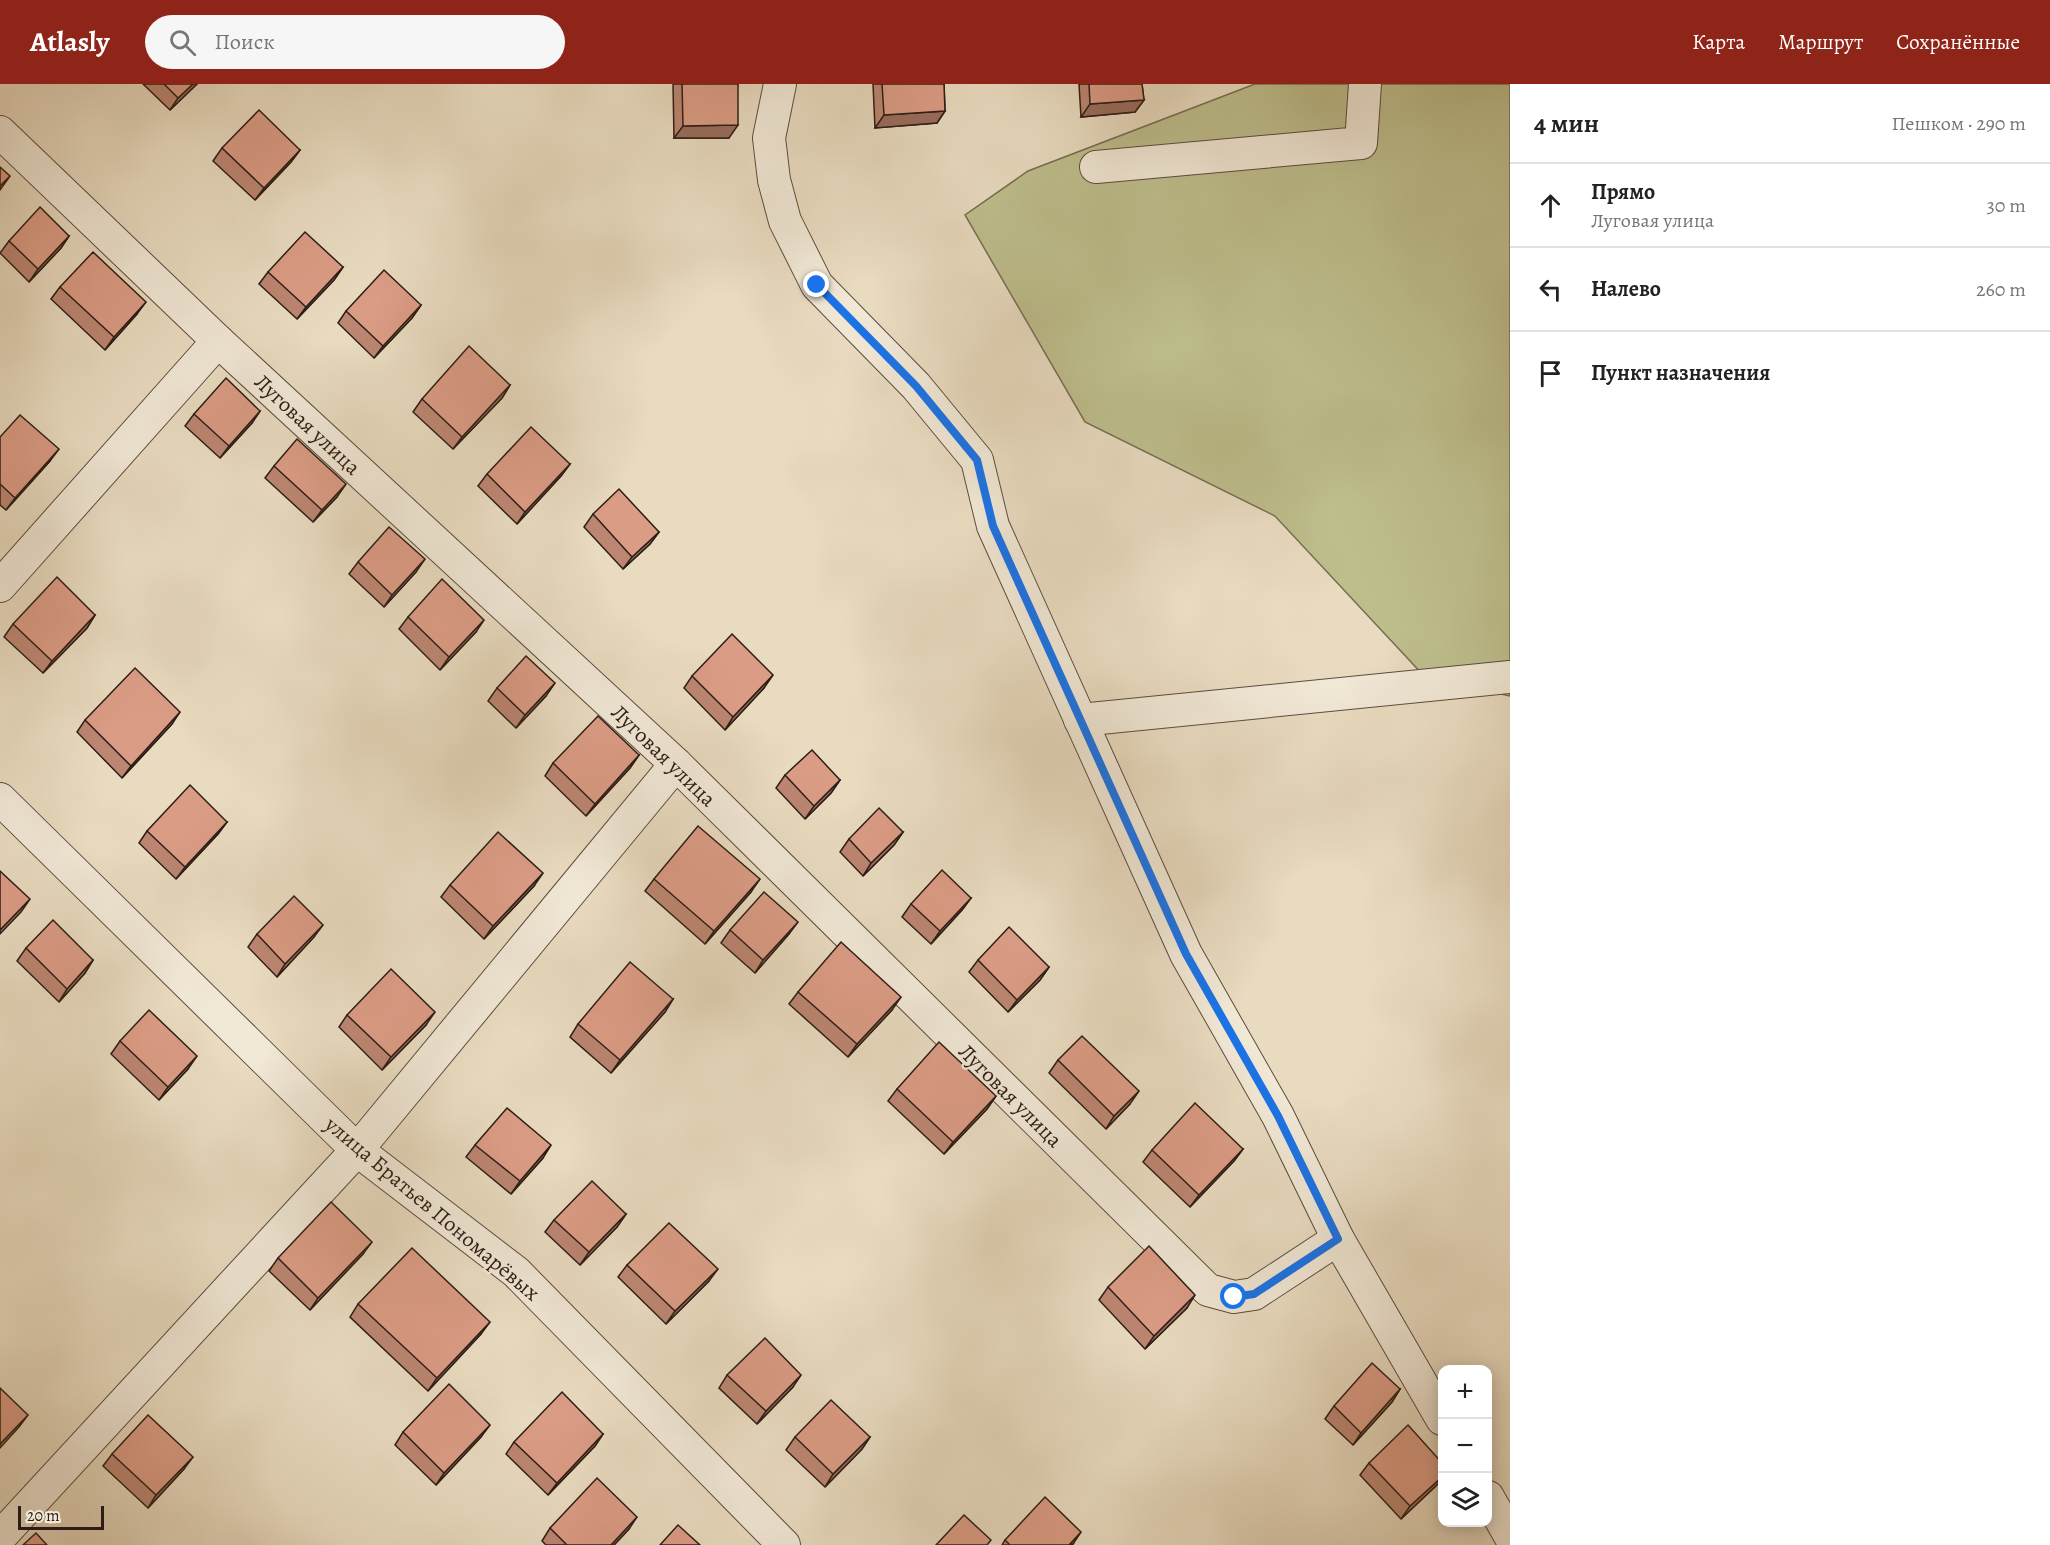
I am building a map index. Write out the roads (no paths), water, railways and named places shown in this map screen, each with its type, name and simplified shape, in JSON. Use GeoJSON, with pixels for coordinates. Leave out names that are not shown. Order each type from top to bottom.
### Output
{"type":"FeatureCollection","features":[{"type":"Feature","properties":{"kind":"street"},"geometry":{"type":"LineString","coordinates":[[780,84],[769,138],[774,180],[785,221],[817,285],[916,386],[977,460],[993,526],[1186,954],[1278,1116],[1338,1239],[1438,1410]]}},
{"type":"Feature","properties":{"kind":"street"},"geometry":{"type":"LineString","coordinates":[[1096,167],[1362,143],[1365,84]]}},
{"type":"Feature","properties":{"kind":"street","name":"Луговая улица"},"geometry":{"type":"LineString","coordinates":[[0,132],[218,341],[676,764],[1208,1290],[1234,1297],[1254,1294],[1338,1239]]}},
{"type":"Feature","properties":{"kind":"street"},"geometry":{"type":"LineString","coordinates":[[0,586],[218,341]]}},
{"type":"Feature","properties":{"kind":"street"},"geometry":{"type":"LineString","coordinates":[[1080,720],[1510,677]]}},
{"type":"Feature","properties":{"kind":"street"},"geometry":{"type":"LineString","coordinates":[[0,1537],[357,1150],[676,764]]}},
{"type":"Feature","properties":{"kind":"street","name":"улица Братьев Пономарёвых"},"geometry":{"type":"LineString","coordinates":[[0,799],[357,1150],[516,1272],[784,1545]]}},
{"type":"Feature","properties":{"kind":"street"},"geometry":{"type":"LineString","coordinates":[[1492,1504],[1510,1536]]}}]}
